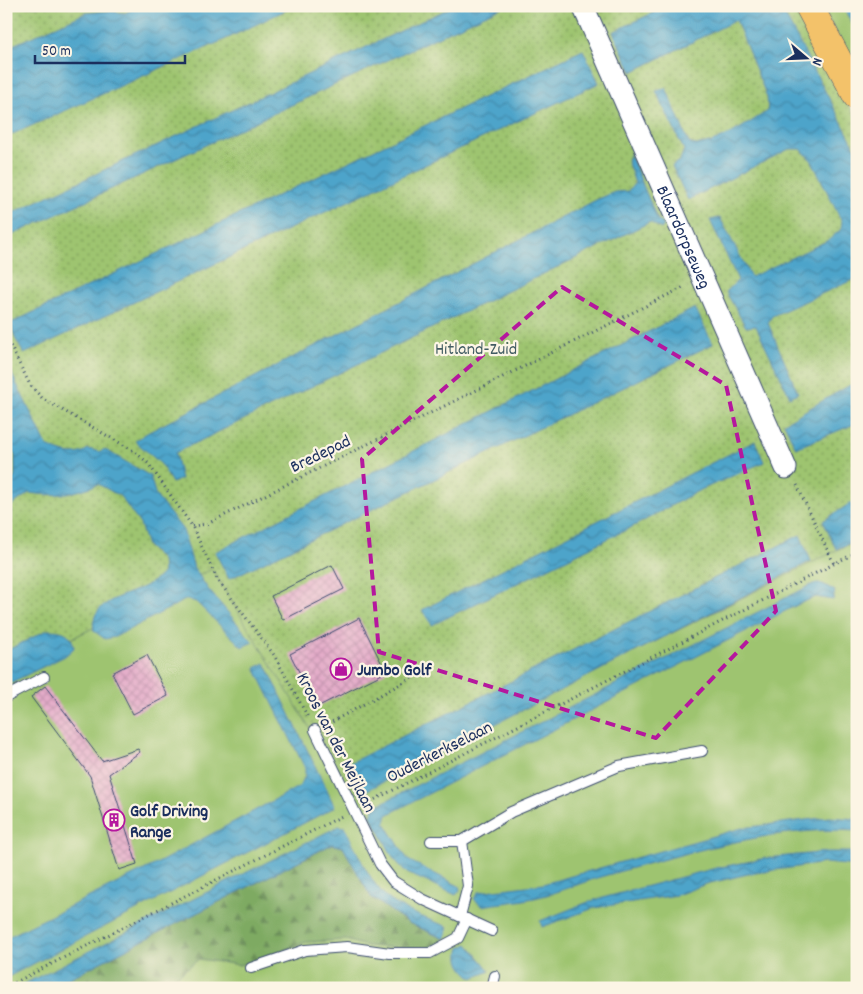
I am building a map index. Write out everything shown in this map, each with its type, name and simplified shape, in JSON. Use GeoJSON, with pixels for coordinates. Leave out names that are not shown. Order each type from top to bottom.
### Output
{"type":"FeatureCollection","features":[{"type":"Feature","properties":{"kind":"main road"},"geometry":{"type":"LineString","coordinates":[[808,6],[857,96]]}},
{"type":"Feature","properties":{"kind":"street","name":"Blaardorpseweg"},"geometry":{"type":"LineString","coordinates":[[583,6],[786,468]]}},
{"type":"Feature","properties":{"kind":"lane"},"geometry":{"type":"LineString","coordinates":[[6,696],[44,678]]}},
{"type":"Feature","properties":{"kind":"lane","name":"Kroos van der Meijlaan"},"geometry":{"type":"LineString","coordinates":[[315,730],[380,864],[393,881],[422,899],[492,931]]}},
{"type":"Feature","properties":{"kind":"lane"},"geometry":{"type":"LineString","coordinates":[[431,841],[462,841],[511,812],[619,766],[702,751]]}},
{"type":"Feature","properties":{"kind":"lane"},"geometry":{"type":"LineString","coordinates":[[251,968],[305,950],[347,947],[390,953],[430,953],[458,938],[468,886],[462,841]]}},
{"type":"Feature","properties":{"kind":"lane"},"geometry":{"type":"LineString","coordinates":[[492,988],[495,976]]}},
{"type":"Feature","properties":{"kind":"path","name":"Bredepad"},"geometry":{"type":"LineString","coordinates":[[192,526],[207,524],[702,278]]}},
{"type":"Feature","properties":{"kind":"path"},"geometry":{"type":"LineString","coordinates":[[6,337],[30,386],[43,398],[134,451],[148,463],[192,526]]}},
{"type":"Feature","properties":{"kind":"path"},"geometry":{"type":"LineString","coordinates":[[786,468],[800,489],[834,564]]}},
{"type":"Feature","properties":{"kind":"path","name":"Kroos van der Meijlaan"},"geometry":{"type":"LineString","coordinates":[[192,526],[217,579],[274,656],[315,730]]}},
{"type":"Feature","properties":{"kind":"path","name":"Ouderkerkselaan"},"geometry":{"type":"LineString","coordinates":[[6,986],[857,552]]}},
{"type":"Feature","properties":{"kind":"path"},"geometry":{"type":"LineString","coordinates":[[315,730],[413,677]]}},
{"type":"Feature","properties":{"kind":"highlighted area"},"geometry":{"type":"Polygon","coordinates":[[[562,287],[726,385],[776,611],[656,738],[379,652],[362,459],[562,287]]]}},
{"type":"Feature","properties":{"kind":"green space","name":"Hitland-Zuid"},"geometry":{"type":"Polygon","coordinates":[[[6,6],[797,6],[857,119],[857,540],[351,795],[212,569],[6,671],[6,6]]]}},
{"type":"Feature","properties":{"kind":"green space"},"geometry":{"type":"Polygon","coordinates":[[[821,6],[842,6],[857,31],[857,72],[821,6]]]}},
{"type":"Feature","properties":{"kind":"green space"},"geometry":{"type":"Polygon","coordinates":[[[6,348],[857,370],[857,988],[6,988],[6,348]]]}},
{"type":"Feature","properties":{"kind":"green space"},"geometry":{"type":"Polygon","coordinates":[[[332,844],[343,847],[371,897],[409,923],[442,938],[440,944],[428,949],[366,946],[346,940],[306,942],[240,965],[199,959],[161,988],[50,988],[332,844]]]}},
{"type":"Feature","properties":{"kind":"water"},"geometry":{"type":"Polygon","coordinates":[[[139,6],[294,6],[226,39],[6,137],[6,48],[86,13],[108,11],[125,13],[139,6]]]}},
{"type":"Feature","properties":{"kind":"water"},"geometry":{"type":"Polygon","coordinates":[[[454,6],[504,6],[6,238],[6,216],[454,6]]]}},
{"type":"Feature","properties":{"kind":"water"},"geometry":{"type":"Polygon","coordinates":[[[667,6],[780,6],[857,151],[857,278],[772,316],[768,323],[798,393],[790,397],[756,326],[746,327],[726,292],[738,280],[710,220],[720,218],[751,277],[829,240],[841,229],[842,222],[812,161],[801,149],[789,149],[688,200],[672,166],[680,160],[684,150],[656,91],[666,88],[689,143],[697,145],[717,140],[768,111],[767,97],[736,20],[632,72],[613,32],[667,6]]]}},
{"type":"Feature","properties":{"kind":"water"},"geometry":{"type":"Polygon","coordinates":[[[842,6],[857,6],[857,31],[842,6]]]}},
{"type":"Feature","properties":{"kind":"water"},"geometry":{"type":"Polygon","coordinates":[[[583,50],[599,83],[24,354],[15,338],[11,323],[583,50]]]}},
{"type":"Feature","properties":{"kind":"water"},"geometry":{"type":"Polygon","coordinates":[[[630,154],[657,219],[664,225],[661,229],[650,222],[175,453],[181,479],[172,483],[161,464],[135,441],[147,433],[596,200],[615,192],[628,191],[635,183],[627,160],[630,154]]]}},
{"type":"Feature","properties":{"kind":"water"},"geometry":{"type":"Polygon","coordinates":[[[695,308],[713,344],[229,579],[215,552],[695,308]]]}},
{"type":"Feature","properties":{"kind":"water"},"geometry":{"type":"Polygon","coordinates":[[[6,362],[47,446],[73,454],[78,454],[88,449],[101,452],[104,449],[150,476],[156,496],[183,530],[194,568],[208,589],[253,642],[242,647],[196,602],[187,599],[115,637],[105,639],[94,631],[94,619],[99,609],[108,602],[143,587],[163,572],[162,560],[147,546],[140,524],[120,496],[98,484],[64,494],[29,493],[11,506],[9,540],[6,540],[6,503],[9,487],[15,476],[15,455],[6,444],[6,362]]]}},
{"type":"Feature","properties":{"kind":"water"},"geometry":{"type":"Polygon","coordinates":[[[857,381],[857,423],[796,448],[784,423],[857,381]]]}},
{"type":"Feature","properties":{"kind":"water"},"geometry":{"type":"Polygon","coordinates":[[[755,441],[764,462],[696,492],[636,525],[432,625],[422,610],[755,441]]]}},
{"type":"Feature","properties":{"kind":"water"},"geometry":{"type":"Polygon","coordinates":[[[857,499],[857,540],[836,549],[823,521],[857,499]]]}},
{"type":"Feature","properties":{"kind":"water"},"geometry":{"type":"Polygon","coordinates":[[[800,535],[811,561],[360,794],[348,764],[800,535]]]}},
{"type":"Feature","properties":{"kind":"water"},"geometry":{"type":"Polygon","coordinates":[[[813,584],[823,584],[835,591],[833,600],[816,597],[801,603],[387,815],[385,823],[408,860],[459,886],[460,890],[456,895],[407,873],[394,859],[371,816],[374,807],[813,584]]]}},
{"type":"Feature","properties":{"kind":"water"},"geometry":{"type":"Polygon","coordinates":[[[47,630],[69,635],[74,648],[65,656],[6,685],[6,651],[47,630]]]}},
{"type":"Feature","properties":{"kind":"water"},"geometry":{"type":"Polygon","coordinates":[[[265,663],[335,807],[6,978],[6,938],[158,863],[300,786],[305,776],[305,768],[255,668],[265,663]]]}},
{"type":"Feature","properties":{"kind":"water"},"geometry":{"type":"Polygon","coordinates":[[[829,817],[857,819],[857,831],[826,830],[763,837],[667,858],[521,901],[482,906],[474,899],[478,892],[543,884],[742,828],[829,817]]]}},
{"type":"Feature","properties":{"kind":"water"},"geometry":{"type":"Polygon","coordinates":[[[339,826],[345,827],[365,868],[385,896],[419,916],[446,926],[448,928],[445,939],[409,923],[371,897],[343,847],[332,844],[50,988],[16,988],[339,826]]]}},
{"type":"Feature","properties":{"kind":"water"},"geometry":{"type":"Polygon","coordinates":[[[827,852],[857,852],[857,866],[825,863],[748,874],[706,884],[677,895],[594,908],[542,927],[540,921],[591,901],[716,868],[767,858],[827,852]]]}},
{"type":"Feature","properties":{"kind":"water"},"geometry":{"type":"Polygon","coordinates":[[[468,944],[490,971],[473,978],[466,972],[459,961],[459,953],[460,948],[468,944]]]}},
{"type":"Feature","properties":{"kind":"building"},"geometry":{"type":"Polygon","coordinates":[[[332,565],[344,589],[283,620],[271,596],[332,565]]]}},
{"type":"Feature","properties":{"kind":"building"},"geometry":{"type":"Polygon","coordinates":[[[359,618],[386,672],[317,707],[290,654],[359,618]]]}},
{"type":"Feature","properties":{"kind":"building"},"geometry":{"type":"Polygon","coordinates":[[[147,655],[168,696],[133,714],[112,673],[147,655]]]}},
{"type":"Feature","properties":{"kind":"building","name":"Golf Driving Range"},"geometry":{"type":"Polygon","coordinates":[[[45,686],[102,761],[138,749],[140,752],[109,774],[137,864],[119,870],[90,776],[31,697],[45,686]]]}},
{"type":"Feature","properties":{"kind":"place","name":"Jumbo Golf"},"geometry":{"type":"Point","coordinates":[341,669]}},
{"type":"Feature","properties":{"kind":"place","name":"Golf Driving Range"},"geometry":{"type":"Point","coordinates":[114,820]}}]}
